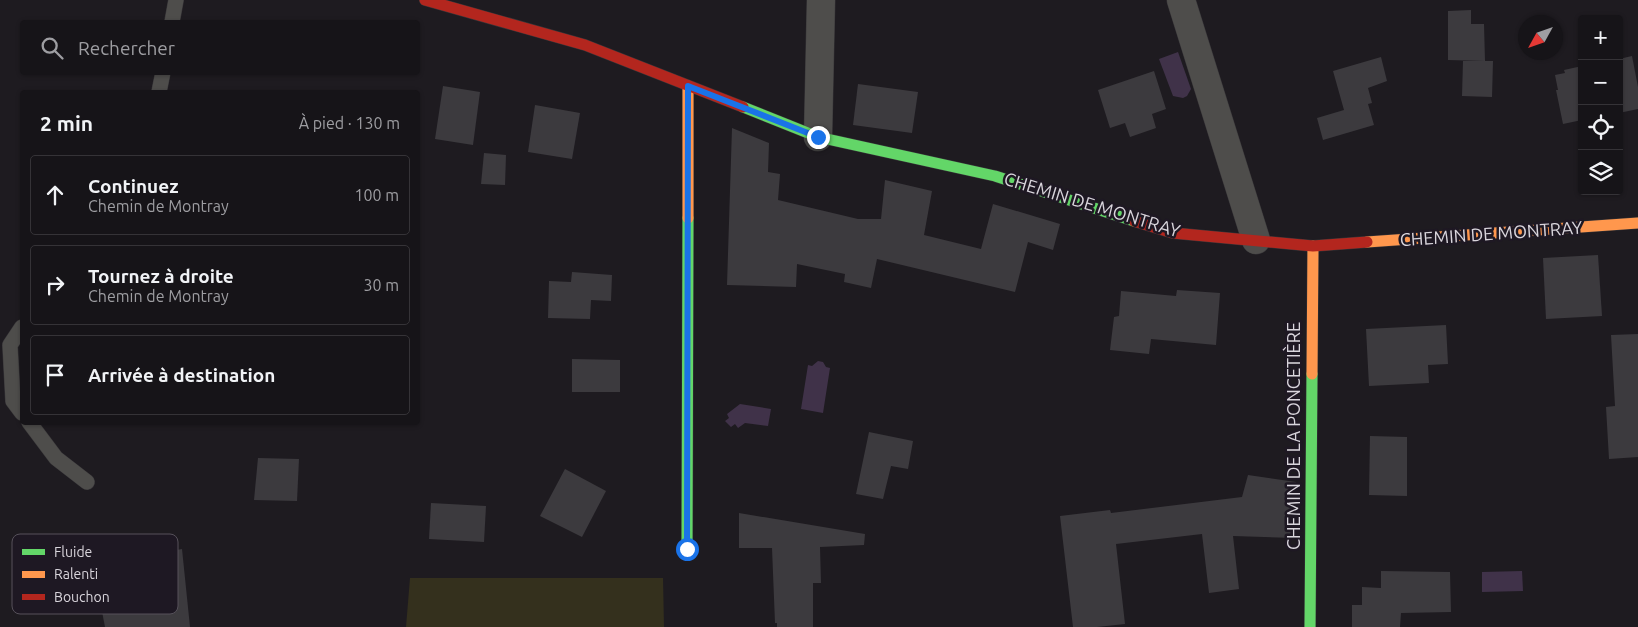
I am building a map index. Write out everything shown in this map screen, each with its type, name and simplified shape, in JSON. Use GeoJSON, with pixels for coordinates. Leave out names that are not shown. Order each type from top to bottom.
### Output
{"type":"FeatureCollection","features":[{"type":"Feature","properties":{"kind":"street","name":"CHEMIN DE MONTRAY"},"geometry":{"type":"LineString","coordinates":[[425,0],[585,45],[818,137],[995,176],[1173,233],[1313,246],[1638,223]]}},
{"type":"Feature","properties":{"kind":"street"},"geometry":{"type":"LineString","coordinates":[[818,137],[821,0]]}},
{"type":"Feature","properties":{"kind":"street"},"geometry":{"type":"LineString","coordinates":[[1181,0],[1256,240]]}},
{"type":"Feature","properties":{"kind":"street"},"geometry":{"type":"LineString","coordinates":[[687,549],[688,86]]}},
{"type":"Feature","properties":{"kind":"street","name":"CHEMIN DE LA PONCETIÈRE"},"geometry":{"type":"LineString","coordinates":[[1310,627],[1313,246]]}},
{"type":"Feature","properties":{"kind":"lane"},"geometry":{"type":"LineString","coordinates":[[172,20],[176,0]]}},
{"type":"Feature","properties":{"kind":"lane"},"geometry":{"type":"LineString","coordinates":[[159,90],[162,75]]}},
{"type":"Feature","properties":{"kind":"lane"},"geometry":{"type":"LineString","coordinates":[[20,330],[10,345],[13,401],[20,410]]}},
{"type":"Feature","properties":{"kind":"lane"},"geometry":{"type":"LineString","coordinates":[[31,425],[56,458],[87,482]]}},
{"type":"Feature","properties":{"kind":"shaded area"},"geometry":{"type":"Polygon","coordinates":[[[1178,52],[1191,89],[1187,96],[1183,98],[1173,96],[1159,59],[1178,52]]]}},
{"type":"Feature","properties":{"kind":"shaded area"},"geometry":{"type":"Polygon","coordinates":[[[818,361],[823,362],[826,367],[830,368],[823,413],[801,409],[808,365],[812,366],[818,361]]]}},
{"type":"Feature","properties":{"kind":"shaded area"},"geometry":{"type":"Polygon","coordinates":[[[740,404],[771,409],[768,426],[745,423],[738,428],[735,424],[731,427],[725,421],[729,418],[727,414],[740,404]]]}},
{"type":"Feature","properties":{"kind":"shaded area"},"geometry":{"type":"Polygon","coordinates":[[[1522,571],[1523,591],[1482,592],[1482,572],[1522,571]]]}},
{"type":"Feature","properties":{"kind":"shaded area"},"geometry":{"type":"Polygon","coordinates":[[[410,578],[663,578],[664,627],[406,627],[410,578]]]}},
{"type":"Feature","properties":{"kind":"building"},"geometry":{"type":"Polygon","coordinates":[[[1471,10],[1471,24],[1484,24],[1485,61],[1448,60],[1448,11],[1471,10]]]}},
{"type":"Feature","properties":{"kind":"building"},"geometry":{"type":"Polygon","coordinates":[[[1632,56],[1638,87],[1638,109],[1623,112],[1623,60],[1623,58],[1632,56]]]}},
{"type":"Feature","properties":{"kind":"building"},"geometry":{"type":"Polygon","coordinates":[[[1381,57],[1387,81],[1368,88],[1372,103],[1368,104],[1374,125],[1323,140],[1317,118],[1344,110],[1333,71],[1381,57]]]}},
{"type":"Feature","properties":{"kind":"building"},"geometry":{"type":"Polygon","coordinates":[[[1463,61],[1493,61],[1492,97],[1462,96],[1463,61]]]}},
{"type":"Feature","properties":{"kind":"building"},"geometry":{"type":"Polygon","coordinates":[[[1578,67],[1578,121],[1563,124],[1555,75],[1565,73],[1564,70],[1578,67]]]}},
{"type":"Feature","properties":{"kind":"building"},"geometry":{"type":"Polygon","coordinates":[[[1154,71],[1166,109],[1152,114],[1156,128],[1130,137],[1125,123],[1110,128],[1098,90],[1154,71]]]}},
{"type":"Feature","properties":{"kind":"building"},"geometry":{"type":"Polygon","coordinates":[[[858,84],[918,92],[912,133],[853,125],[858,84]]]}},
{"type":"Feature","properties":{"kind":"building"},"geometry":{"type":"Polygon","coordinates":[[[443,86],[480,92],[473,145],[435,139],[443,86]]]}},
{"type":"Feature","properties":{"kind":"building"},"geometry":{"type":"Polygon","coordinates":[[[535,105],[580,113],[572,159],[528,152],[535,105]]]}},
{"type":"Feature","properties":{"kind":"building"},"geometry":{"type":"Polygon","coordinates":[[[732,128],[769,143],[768,172],[780,174],[778,200],[858,219],[881,219],[885,180],[932,191],[924,235],[981,249],[993,204],[1060,224],[1053,250],[1028,242],[1015,292],[877,259],[871,288],[844,282],[845,274],[797,264],[796,287],[727,285],[732,128]]]}},
{"type":"Feature","properties":{"kind":"building"},"geometry":{"type":"Polygon","coordinates":[[[484,153],[506,155],[505,185],[481,184],[484,153]]]}},
{"type":"Feature","properties":{"kind":"building"},"geometry":{"type":"Polygon","coordinates":[[[1598,255],[1602,316],[1546,319],[1543,258],[1598,255]]]}},
{"type":"Feature","properties":{"kind":"building"},"geometry":{"type":"Polygon","coordinates":[[[572,272],[612,275],[611,301],[591,300],[590,319],[548,318],[549,281],[571,282],[572,272]]]}},
{"type":"Feature","properties":{"kind":"building"},"geometry":{"type":"Polygon","coordinates":[[[1177,290],[1220,293],[1216,345],[1151,339],[1149,354],[1110,350],[1114,317],[1119,316],[1121,291],[1176,296],[1177,290]]]}},
{"type":"Feature","properties":{"kind":"building"},"geometry":{"type":"Polygon","coordinates":[[[1446,325],[1448,364],[1428,365],[1429,383],[1369,386],[1366,329],[1446,325]]]}},
{"type":"Feature","properties":{"kind":"building"},"geometry":{"type":"Polygon","coordinates":[[[1638,334],[1638,457],[1609,459],[1606,407],[1615,406],[1611,335],[1638,334]]]}},
{"type":"Feature","properties":{"kind":"building"},"geometry":{"type":"Polygon","coordinates":[[[572,359],[620,360],[620,392],[572,392],[572,359]]]}},
{"type":"Feature","properties":{"kind":"building"},"geometry":{"type":"Polygon","coordinates":[[[869,432],[913,441],[908,469],[891,466],[883,499],[856,494],[869,432]]]}},
{"type":"Feature","properties":{"kind":"building"},"geometry":{"type":"Polygon","coordinates":[[[1370,436],[1407,437],[1407,496],[1369,495],[1370,436]]]}},
{"type":"Feature","properties":{"kind":"building"},"geometry":{"type":"Polygon","coordinates":[[[258,458],[299,459],[297,501],[254,500],[258,458]]]}},
{"type":"Feature","properties":{"kind":"building"},"geometry":{"type":"Polygon","coordinates":[[[565,469],[606,491],[582,537],[540,516],[565,469]]]}},
{"type":"Feature","properties":{"kind":"building"},"geometry":{"type":"Polygon","coordinates":[[[1248,475],[1296,482],[1295,538],[1233,536],[1239,589],[1209,593],[1202,534],[1116,544],[1125,624],[1073,627],[1060,516],[1110,510],[1111,513],[1242,497],[1248,475]]]}},
{"type":"Feature","properties":{"kind":"building"},"geometry":{"type":"Polygon","coordinates":[[[431,503],[486,506],[484,542],[429,539],[431,503]]]}},
{"type":"Feature","properties":{"kind":"building"},"geometry":{"type":"Polygon","coordinates":[[[739,513],[865,534],[864,545],[820,547],[821,583],[813,583],[813,627],[777,627],[777,623],[775,623],[772,548],[739,548],[739,513]]]}},
{"type":"Feature","properties":{"kind":"building"},"geometry":{"type":"Polygon","coordinates":[[[182,549],[190,627],[105,627],[102,614],[178,614],[178,550],[182,549]]]}},
{"type":"Feature","properties":{"kind":"building"},"geometry":{"type":"Polygon","coordinates":[[[1381,571],[1450,572],[1451,612],[1401,613],[1400,627],[1352,627],[1352,605],[1362,605],[1362,587],[1381,588],[1381,571]]]}},
{"type":"Feature","properties":{"kind":"traffic: fast"},"geometry":{"type":"LineString","coordinates":[[743,107],[818,137],[995,176],[1134,221]]}},
{"type":"Feature","properties":{"kind":"traffic: fast"},"geometry":{"type":"LineString","coordinates":[[687,549],[688,218]]}},
{"type":"Feature","properties":{"kind":"traffic: fast"},"geometry":{"type":"LineString","coordinates":[[1310,627],[1312,374]]}},
{"type":"Feature","properties":{"kind":"traffic: slow"},"geometry":{"type":"LineString","coordinates":[[688,86],[688,218]]}},
{"type":"Feature","properties":{"kind":"traffic: slow"},"geometry":{"type":"LineString","coordinates":[[1367,242],[1638,223]]}},
{"type":"Feature","properties":{"kind":"traffic: slow"},"geometry":{"type":"LineString","coordinates":[[1312,374],[1313,246]]}},
{"type":"Feature","properties":{"kind":"traffic: jam"},"geometry":{"type":"LineString","coordinates":[[425,0],[585,45],[743,107]]}},
{"type":"Feature","properties":{"kind":"traffic: jam"},"geometry":{"type":"LineString","coordinates":[[1134,221],[1173,233],[1313,246],[1367,242]]}},
{"type":"Feature","properties":{"kind":"route"},"geometry":{"type":"LineString","coordinates":[[687,549],[688,86],[818,137]]}}]}
